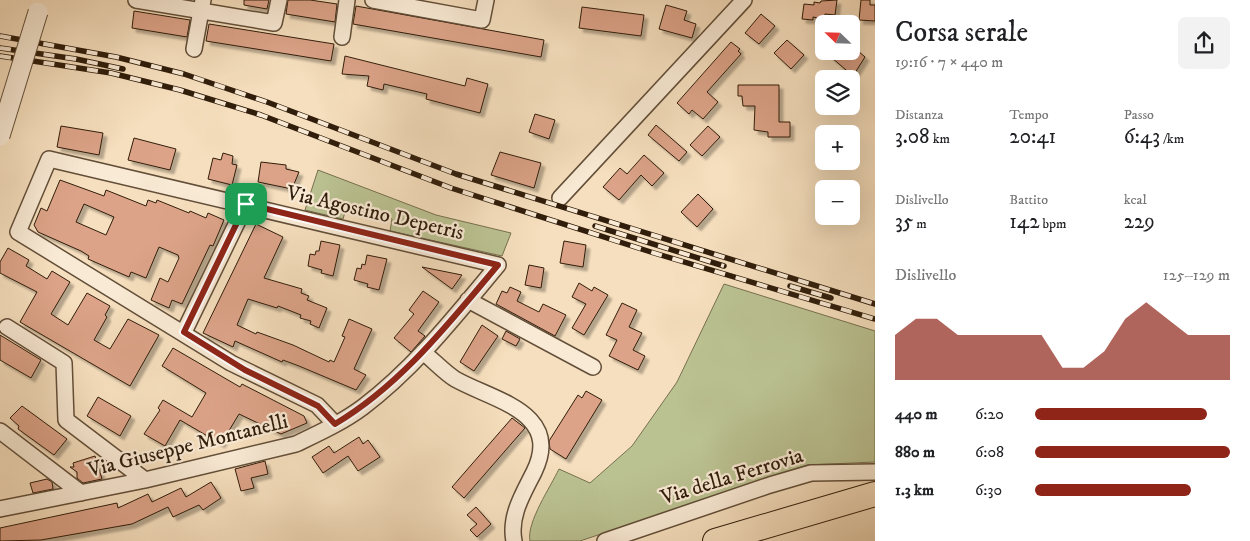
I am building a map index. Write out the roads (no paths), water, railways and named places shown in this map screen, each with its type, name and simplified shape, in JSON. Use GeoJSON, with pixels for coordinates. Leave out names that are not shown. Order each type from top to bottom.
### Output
{"type":"FeatureCollection","features":[{"type":"Feature","properties":{"kind":"highway"},"geometry":{"type":"LineString","coordinates":[[770,541],[875,494]]}},
{"type":"Feature","properties":{"kind":"highway"},"geometry":{"type":"LineString","coordinates":[[715,541],[875,510]]}},
{"type":"Feature","properties":{"kind":"street"},"geometry":{"type":"LineString","coordinates":[[136,0],[202,6],[274,23],[279,0]]}},
{"type":"Feature","properties":{"kind":"street"},"geometry":{"type":"LineString","coordinates":[[342,37],[347,0]]}},
{"type":"Feature","properties":{"kind":"street"},"geometry":{"type":"LineString","coordinates":[[373,0],[482,20],[486,0]]}},
{"type":"Feature","properties":{"kind":"street"},"geometry":{"type":"LineString","coordinates":[[560,198],[744,0]]}},
{"type":"Feature","properties":{"kind":"street"},"geometry":{"type":"LineString","coordinates":[[194,49],[202,6]]}},
{"type":"Feature","properties":{"kind":"street"},"geometry":{"type":"LineString","coordinates":[[0,136],[38,12]]}},
{"type":"Feature","properties":{"kind":"street","name":"Via Agostino Depetris"},"geometry":{"type":"LineString","coordinates":[[184,332],[18,232],[49,158],[498,265]]}},
{"type":"Feature","properties":{"kind":"street"},"geometry":{"type":"LineString","coordinates":[[246,204],[184,332],[245,370],[318,406],[335,424]]}},
{"type":"Feature","properties":{"kind":"street","name":"Via Giuseppe Montanelli"},"geometry":{"type":"LineString","coordinates":[[0,509],[82,494],[296,444],[335,424],[370,402],[423,352],[498,265]]}},
{"type":"Feature","properties":{"kind":"street"},"geometry":{"type":"LineString","coordinates":[[468,300],[593,367]]}},
{"type":"Feature","properties":{"kind":"street"},"geometry":{"type":"LineString","coordinates":[[7,327],[64,364],[66,420],[145,480]]}},
{"type":"Feature","properties":{"kind":"street"},"geometry":{"type":"LineString","coordinates":[[423,352],[454,378],[518,410],[536,426],[540,435],[541,454],[517,505],[512,530],[514,541]]}},
{"type":"Feature","properties":{"kind":"street"},"geometry":{"type":"LineString","coordinates":[[0,431],[82,494]]}},
{"type":"Feature","properties":{"kind":"street","name":"Via della Ferrovia"},"geometry":{"type":"LineString","coordinates":[[605,541],[770,484],[811,473],[875,472]]}},
{"type":"Feature","properties":{"kind":"railway"},"geometry":{"type":"LineString","coordinates":[[0,36],[116,57],[184,74],[267,102],[456,174],[875,304]]}},
{"type":"Feature","properties":{"kind":"railway"},"geometry":{"type":"LineString","coordinates":[[0,48],[76,59],[123,69]]}},
{"type":"Feature","properties":{"kind":"railway"},"geometry":{"type":"LineString","coordinates":[[0,56],[111,73],[180,90],[261,115],[451,188],[654,253],[875,319]]}},
{"type":"Feature","properties":{"kind":"railway"},"geometry":{"type":"LineString","coordinates":[[595,226],[724,266]]}},
{"type":"Feature","properties":{"kind":"railway"},"geometry":{"type":"LineString","coordinates":[[790,286],[831,298]]}}]}
